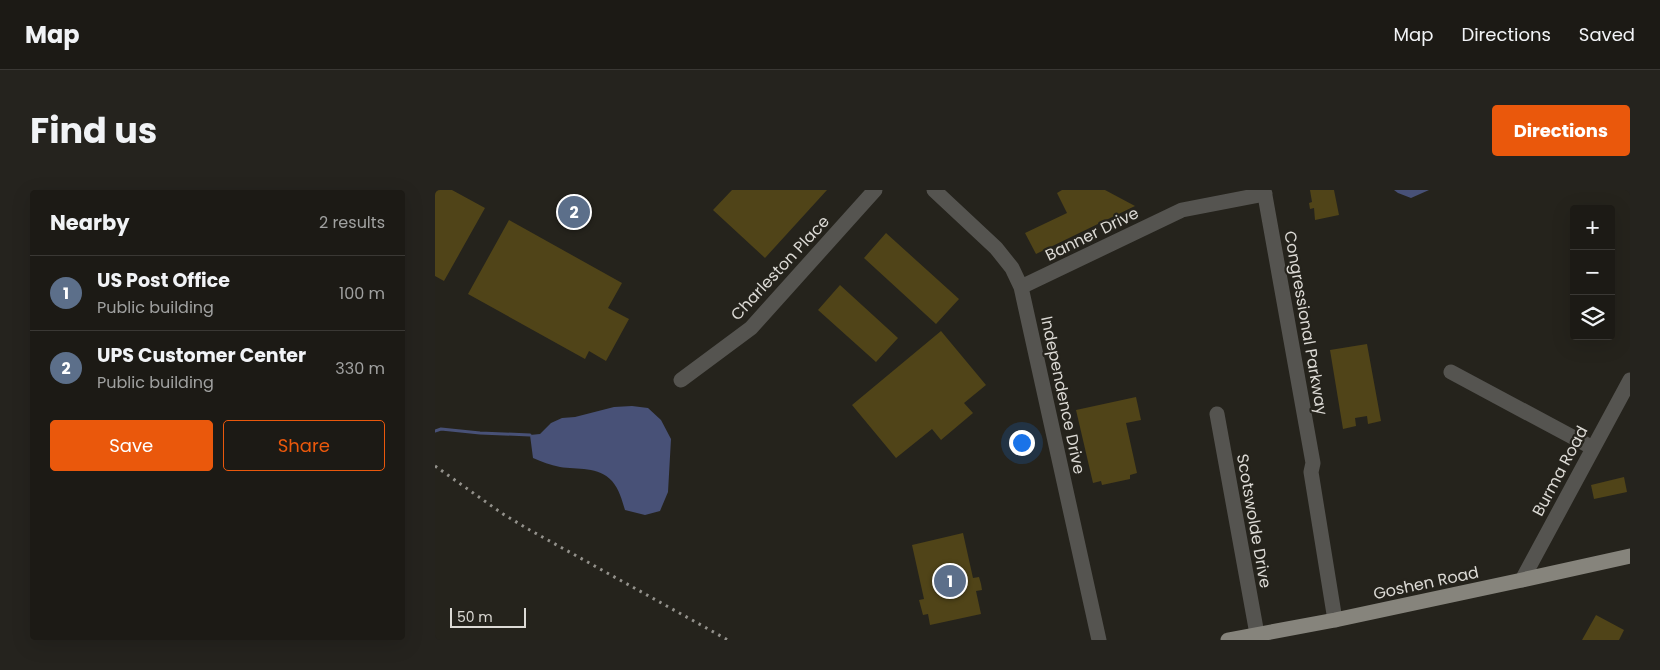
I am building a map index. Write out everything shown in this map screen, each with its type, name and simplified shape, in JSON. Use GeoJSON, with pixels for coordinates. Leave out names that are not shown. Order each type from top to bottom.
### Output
{"type":"FeatureCollection","features":[{"type":"Feature","properties":{"kind":"main road","name":"Goshen Road"},"geometry":{"type":"LineString","coordinates":[[1228,640],[1339,619],[1630,556]]}},
{"type":"Feature","properties":{"kind":"street","name":"Charleston Place"},"geometry":{"type":"LineString","coordinates":[[681,380],[751,328],[875,190]]}},
{"type":"Feature","properties":{"kind":"street","name":"Independence Drive"},"geometry":{"type":"LineString","coordinates":[[934,190],[996,248],[1012,268],[1021,287],[1099,640]]}},
{"type":"Feature","properties":{"kind":"street","name":"Banner Drive"},"geometry":{"type":"LineString","coordinates":[[1021,287],[1182,210],[1265,192]]}},
{"type":"Feature","properties":{"kind":"street","name":"Congressional Parkway"},"geometry":{"type":"LineString","coordinates":[[1265,192],[1313,463],[1311,472],[1339,619]]}},
{"type":"Feature","properties":{"kind":"street"},"geometry":{"type":"LineString","coordinates":[[1451,372],[1593,448]]}},
{"type":"Feature","properties":{"kind":"street","name":"Burma Road"},"geometry":{"type":"LineString","coordinates":[[1523,580],[1630,380]]}},
{"type":"Feature","properties":{"kind":"street","name":"Scotswolde Drive"},"geometry":{"type":"LineString","coordinates":[[1217,414],[1257,634]]}},
{"type":"Feature","properties":{"kind":"water"},"geometry":{"type":"Polygon","coordinates":[[[1394,190],[1429,190],[1411,198],[1394,190]]]}},
{"type":"Feature","properties":{"kind":"water"},"geometry":{"type":"Polygon","coordinates":[[[632,406],[648,408],[661,420],[671,439],[668,492],[660,511],[645,515],[625,510],[617,488],[607,476],[594,471],[556,466],[533,458],[530,435],[540,434],[551,423],[562,418],[575,417],[614,407],[632,406]]]}},
{"type":"Feature","properties":{"kind":"building"},"geometry":{"type":"Polygon","coordinates":[[[435,190],[452,190],[485,208],[444,281],[435,276],[435,190]]]}},
{"type":"Feature","properties":{"kind":"building"},"geometry":{"type":"Polygon","coordinates":[[[732,190],[827,190],[765,258],[713,210],[732,190]]]}},
{"type":"Feature","properties":{"kind":"building"},"geometry":{"type":"Polygon","coordinates":[[[1062,190],[1105,190],[1135,206],[1036,254],[1025,233],[1067,213],[1057,193],[1062,190]]]}},
{"type":"Feature","properties":{"kind":"building"},"geometry":{"type":"Polygon","coordinates":[[[1310,190],[1334,190],[1339,215],[1315,220],[1314,208],[1310,209],[1309,203],[1312,202],[1310,190]]]}},
{"type":"Feature","properties":{"kind":"building"},"geometry":{"type":"Polygon","coordinates":[[[509,220],[622,283],[608,308],[629,319],[606,361],[589,351],[585,359],[468,294],[509,220]]]}},
{"type":"Feature","properties":{"kind":"building"},"geometry":{"type":"Polygon","coordinates":[[[886,233],[959,299],[936,324],[864,258],[886,233]]]}},
{"type":"Feature","properties":{"kind":"building"},"geometry":{"type":"Polygon","coordinates":[[[840,285],[898,338],[876,362],[818,310],[840,285]]]}},
{"type":"Feature","properties":{"kind":"building"},"geometry":{"type":"Polygon","coordinates":[[[941,331],[986,385],[964,403],[973,413],[941,440],[932,429],[896,458],[852,405],[941,331]]]}},
{"type":"Feature","properties":{"kind":"building"},"geometry":{"type":"Polygon","coordinates":[[[1367,344],[1381,421],[1368,424],[1367,416],[1355,418],[1356,426],[1343,429],[1330,350],[1367,344]]]}},
{"type":"Feature","properties":{"kind":"building"},"geometry":{"type":"Polygon","coordinates":[[[1136,397],[1141,420],[1126,423],[1137,473],[1130,475],[1130,479],[1102,485],[1101,481],[1093,483],[1076,410],[1136,397]]]}},
{"type":"Feature","properties":{"kind":"building"},"geometry":{"type":"Polygon","coordinates":[[[1624,477],[1627,492],[1594,499],[1591,485],[1624,477]]]}},
{"type":"Feature","properties":{"kind":"building"},"geometry":{"type":"Polygon","coordinates":[[[963,533],[973,578],[979,577],[981,584],[982,590],[976,591],[981,614],[930,625],[928,614],[923,615],[919,600],[924,599],[912,545],[963,533]]]}},
{"type":"Feature","properties":{"kind":"building"},"geometry":{"type":"Polygon","coordinates":[[[1596,615],[1624,630],[1619,640],[1582,640],[1596,615]]]}},
{"type":"Feature","properties":{"kind":"waterway"},"geometry":{"type":"LineString","coordinates":[[435,431],[441,429],[530,435]]}},
{"type":"Feature","properties":{"kind":"railway"},"geometry":{"type":"LineString","coordinates":[[435,466],[503,514],[528,529],[728,640]]}},
{"type":"Feature","properties":{"kind":"place","name":"UPS Customer Center"},"geometry":{"type":"Point","coordinates":[574,212]}},
{"type":"Feature","properties":{"kind":"place","name":"US Post Office"},"geometry":{"type":"Point","coordinates":[950,581]}}]}
